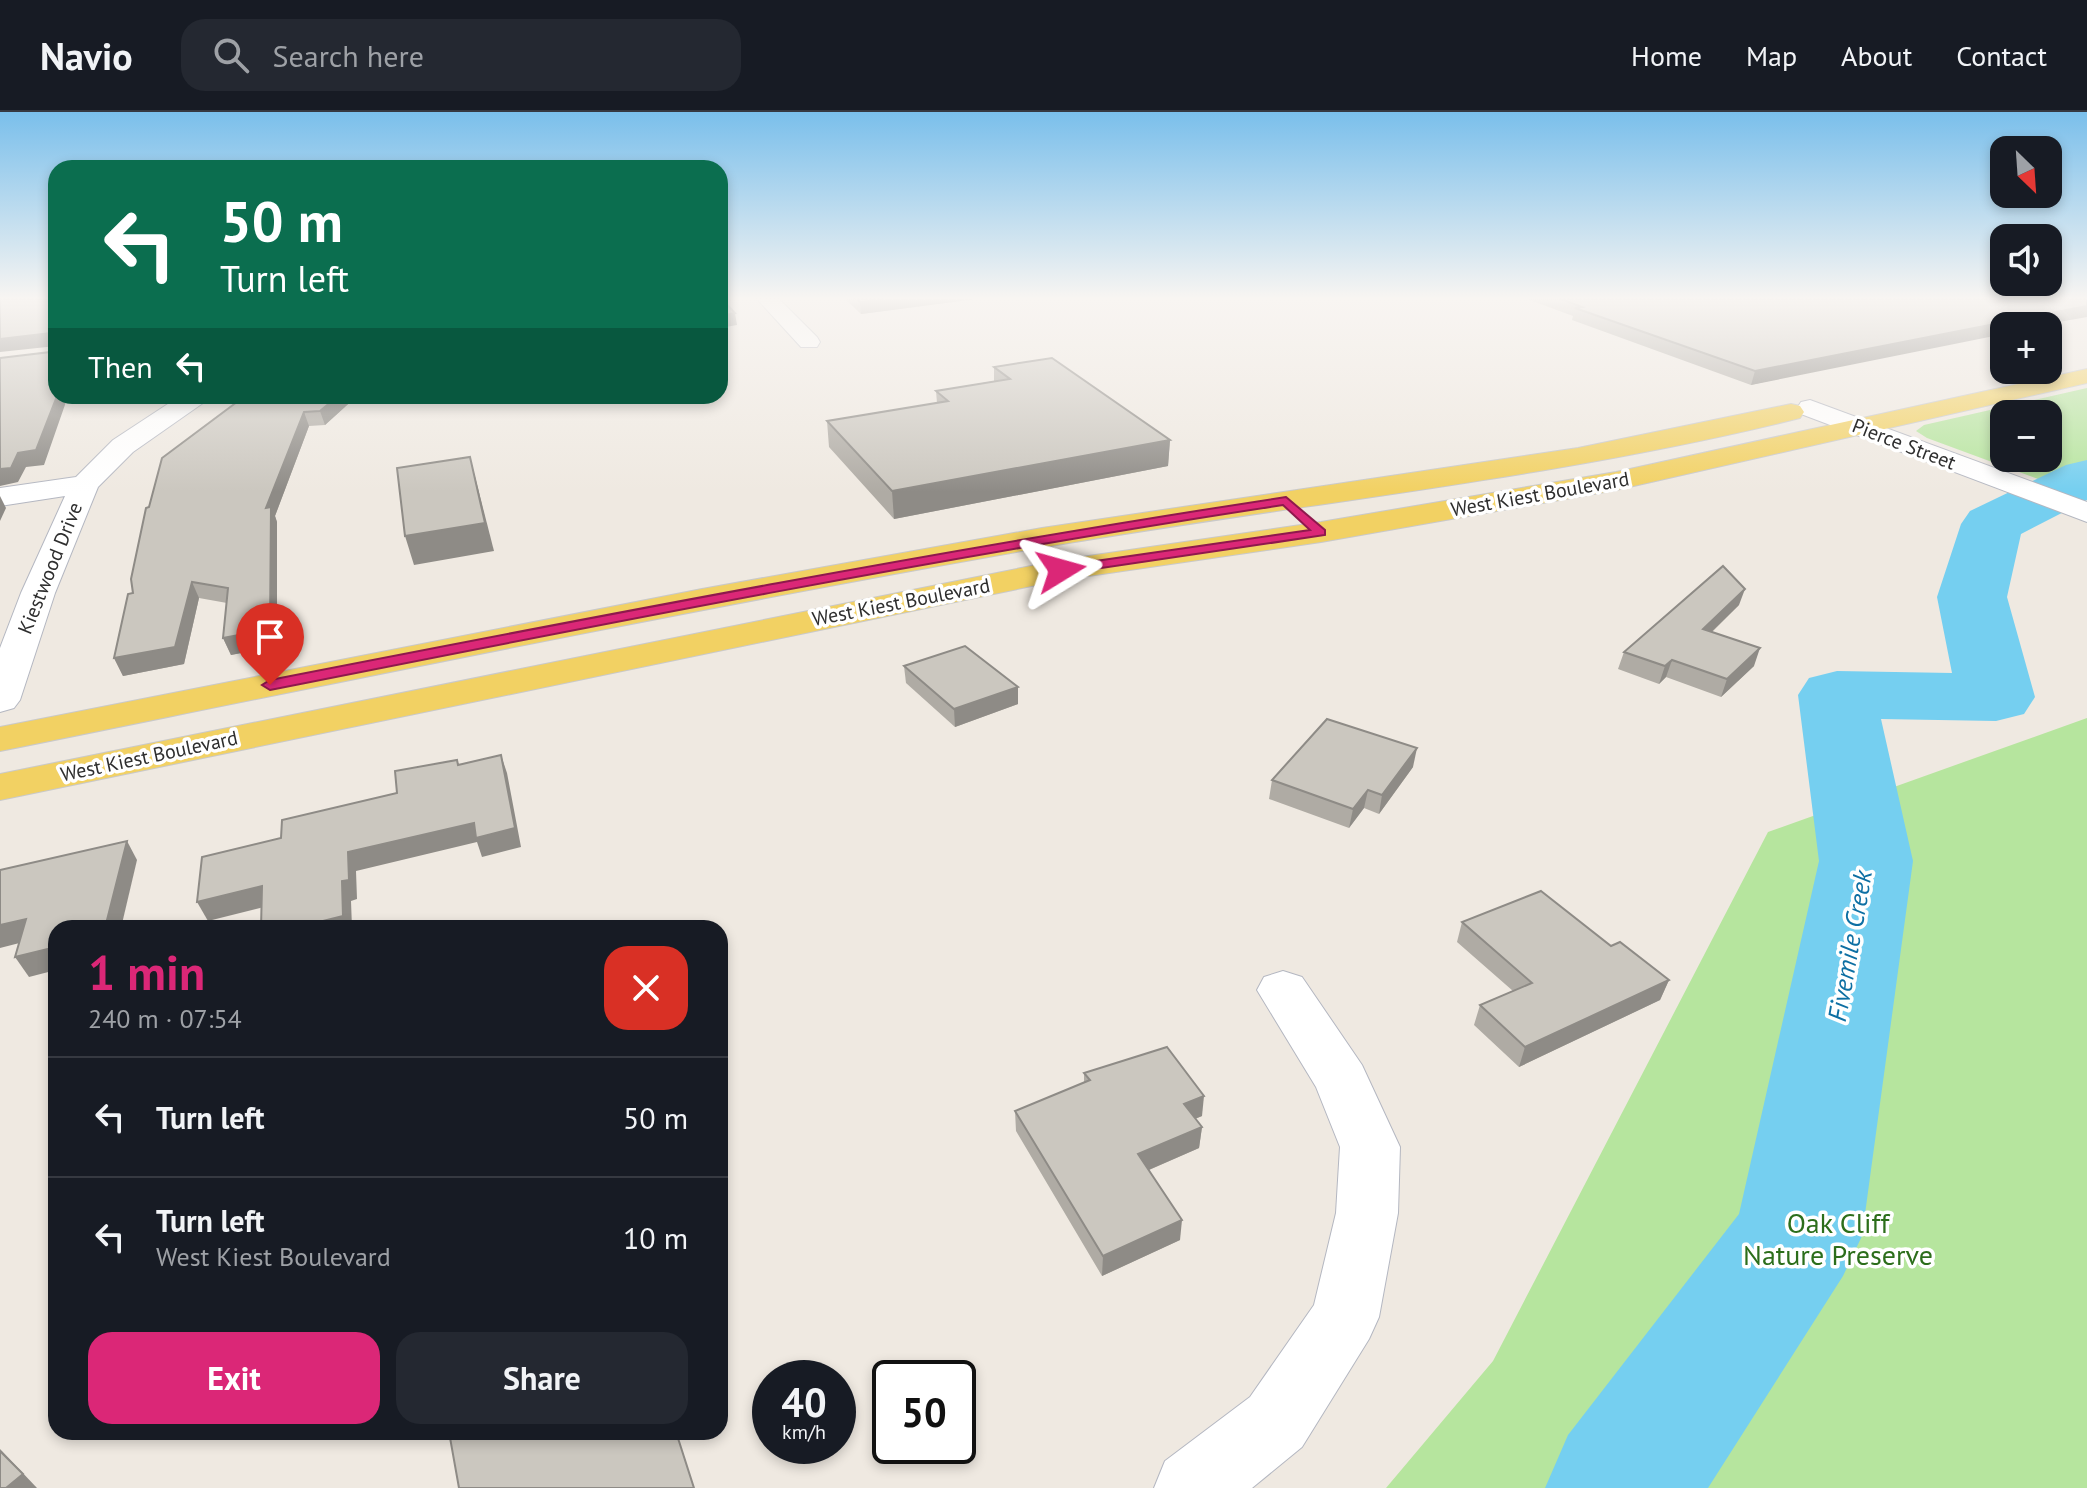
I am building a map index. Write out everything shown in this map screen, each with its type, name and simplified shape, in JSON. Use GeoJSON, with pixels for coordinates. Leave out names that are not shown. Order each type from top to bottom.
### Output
{"type":"FeatureCollection","features":[{"type":"Feature","properties":{"kind":"main road","name":"West Kiest Boulevard"},"geometry":{"type":"LineString","coordinates":[[0,739],[702,599],[1042,538],[1578,456],[1990,369]]}},
{"type":"Feature","properties":{"kind":"main road","name":"West Kiest Boulevard"},"geometry":{"type":"LineString","coordinates":[[0,787],[1061,570],[1321,532],[1616,481],[2087,376]]}},
{"type":"Feature","properties":{"kind":"main road"},"geometry":{"type":"LineString","coordinates":[[1286,501],[1321,532]]}},
{"type":"Feature","properties":{"kind":"main road"},"geometry":{"type":"LineString","coordinates":[[702,599],[713,639]]}},
{"type":"Feature","properties":{"kind":"street","name":"Kiestwood Drive"},"geometry":{"type":"LineString","coordinates":[[0,700],[38,593],[85,484],[123,446],[185,404]]}},
{"type":"Feature","properties":{"kind":"street","name":"Pierce Street"},"geometry":{"type":"LineString","coordinates":[[1810,408],[2087,513]]}},
{"type":"Feature","properties":{"kind":"street"},"geometry":{"type":"LineString","coordinates":[[0,497],[85,484]]}},
{"type":"Feature","properties":{"kind":"street"},"geometry":{"type":"LineString","coordinates":[[1192,1488],[1276,1422],[1345,1317],[1367,1213],[1370,1147],[1342,1081],[1283,990]]}},
{"type":"Feature","properties":{"kind":"green space"},"geometry":{"type":"Polygon","coordinates":[[[2087,388],[2087,497],[2019,472],[2062,472],[2062,400],[2034,400],[2087,388]]]}},
{"type":"Feature","properties":{"kind":"green space"},"geometry":{"type":"Polygon","coordinates":[[[1990,410],[1990,461],[1927,438],[1916,431],[1924,425],[1990,410]]]}},
{"type":"Feature","properties":{"kind":"green space","name":"Oak Cliff Nature Preserve"},"geometry":{"type":"Polygon","coordinates":[[[2087,718],[2087,1488],[1386,1488],[1493,1361],[1768,832],[2087,718]]]}},
{"type":"Feature","properties":{"kind":"building"},"geometry":{"type":"Polygon","coordinates":[[[0,363],[48,363],[48,404],[54,404],[36,450],[18,453],[11,468],[0,469],[0,363]]]}},
{"type":"Feature","properties":{"kind":"building"},"geometry":{"type":"Polygon","coordinates":[[[1060,363],[1170,440],[892,491],[827,421],[948,401],[936,391],[1010,379],[994,367],[1060,363]]]}},
{"type":"Feature","properties":{"kind":"building"},"geometry":{"type":"Polygon","coordinates":[[[1733,363],[1795,363],[1755,371],[1733,363]]]}},
{"type":"Feature","properties":{"kind":"building"},"geometry":{"type":"Polygon","coordinates":[[[234,404],[328,404],[320,411],[304,412],[266,508],[271,507],[270,629],[223,638],[228,588],[192,582],[175,647],[114,658],[128,594],[133,593],[131,579],[146,508],[149,507],[162,458],[234,404]]]}},
{"type":"Feature","properties":{"kind":"building"},"geometry":{"type":"Polygon","coordinates":[[[470,457],[485,523],[405,536],[397,468],[470,457]]]}},
{"type":"Feature","properties":{"kind":"building"},"geometry":{"type":"Polygon","coordinates":[[[1723,566],[1745,589],[1703,629],[1760,648],[1727,679],[1672,660],[1665,666],[1624,652],[1723,566]]]}},
{"type":"Feature","properties":{"kind":"building"},"geometry":{"type":"Polygon","coordinates":[[[965,646],[1018,687],[954,709],[904,666],[965,646]]]}},
{"type":"Feature","properties":{"kind":"building"},"geometry":{"type":"Polygon","coordinates":[[[1327,719],[1417,748],[1382,795],[1368,790],[1353,809],[1272,780],[1327,719]]]}},
{"type":"Feature","properties":{"kind":"building"},"geometry":{"type":"Polygon","coordinates":[[[501,755],[515,828],[476,838],[474,823],[348,852],[349,880],[342,881],[343,916],[327,920],[261,920],[262,886],[197,902],[202,857],[281,838],[282,820],[397,793],[395,771],[457,760],[458,765],[501,755]]]}},
{"type":"Feature","properties":{"kind":"building"},"geometry":{"type":"Polygon","coordinates":[[[127,841],[107,920],[48,920],[48,949],[15,957],[26,919],[0,925],[0,870],[127,841]]]}},
{"type":"Feature","properties":{"kind":"building"},"geometry":{"type":"Polygon","coordinates":[[[1541,891],[1611,946],[1620,942],[1669,980],[1525,1047],[1480,1005],[1532,983],[1462,922],[1541,891]]]}},
{"type":"Feature","properties":{"kind":"building"},"geometry":{"type":"Polygon","coordinates":[[[1167,1047],[1204,1096],[1184,1104],[1202,1127],[1138,1154],[1182,1220],[1103,1256],[1015,1111],[1090,1080],[1084,1073],[1167,1047]]]}},
{"type":"Feature","properties":{"kind":"building"},"geometry":{"type":"Polygon","coordinates":[[[450,1440],[679,1440],[694,1488],[459,1488],[450,1440]]]}},
{"type":"Feature","properties":{"kind":"building"},"geometry":{"type":"Polygon","coordinates":[[[0,1451],[23,1474],[6,1488],[0,1488],[0,1451]]]}},
{"type":"Feature","properties":{"kind":"waterway","name":"Fivemile Creek"},"geometry":{"type":"LineString","coordinates":[[1621,1488],[1798,1236],[1866,861],[1837,695],[1996,697],[1972,597],[1992,524],[2087,477]]}},
{"type":"Feature","properties":{"kind":"route"},"geometry":{"type":"LineString","coordinates":[[270,685],[675,604],[1042,538],[1286,501],[1321,532],[1061,570]]}}]}
